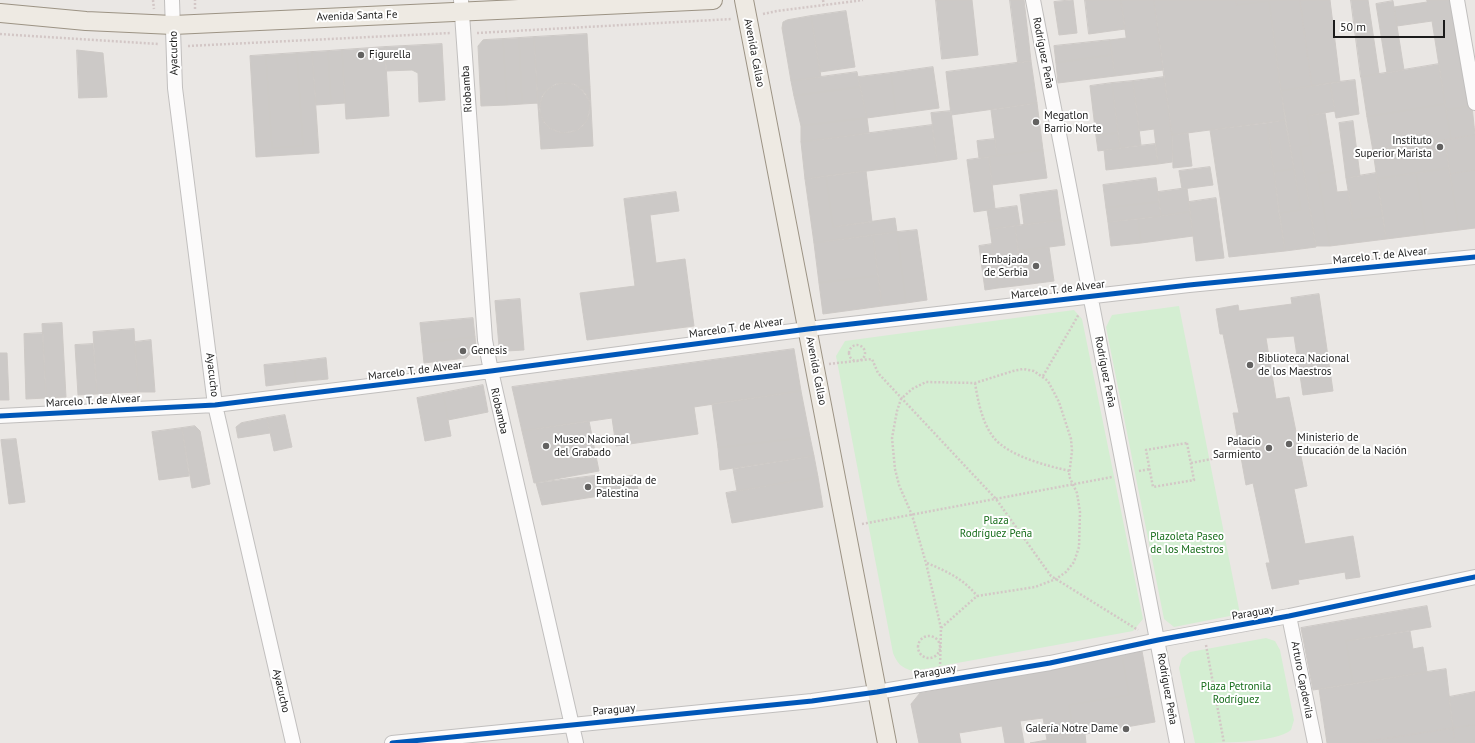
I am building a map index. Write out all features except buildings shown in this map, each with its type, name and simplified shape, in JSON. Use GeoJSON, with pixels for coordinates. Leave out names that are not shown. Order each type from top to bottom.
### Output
{"type":"FeatureCollection","features":[{"type":"Feature","properties":{"kind":"main road","name":"Avenida Santa Fe"},"geometry":{"type":"LineString","coordinates":[[0,13],[86,21],[173,24],[461,6],[713,0]]}},
{"type":"Feature","properties":{"kind":"main road","name":"Avenida Callao"},"geometry":{"type":"LineString","coordinates":[[744,0],[887,743]]}},
{"type":"Feature","properties":{"kind":"street","name":"Ayacucho"},"geometry":{"type":"LineString","coordinates":[[172,0],[175,88],[216,405],[293,743]]}},
{"type":"Feature","properties":{"kind":"street","name":"Rodríguez Peña"},"geometry":{"type":"LineString","coordinates":[[1033,0],[1177,743]]}},
{"type":"Feature","properties":{"kind":"street"},"geometry":{"type":"LineString","coordinates":[[1457,0],[1475,103]]}},
{"type":"Feature","properties":{"kind":"street","name":"Riobamba"},"geometry":{"type":"LineString","coordinates":[[461,6],[483,317],[490,371],[576,743]]}},
{"type":"Feature","properties":{"kind":"street","name":"Marcelo T. de Alvear"},"geometry":{"type":"LineString","coordinates":[[0,416],[216,405],[808,329],[1090,296],[1475,257]]}},
{"type":"Feature","properties":{"kind":"street","name":"Paraguay"},"geometry":{"type":"LineString","coordinates":[[392,743],[812,701],[877,692],[1050,663],[1158,640],[1289,616],[1475,577]]}},
{"type":"Feature","properties":{"kind":"street","name":"Arturo Capdevila"},"geometry":{"type":"LineString","coordinates":[[1289,616],[1314,743]]}},
{"type":"Feature","properties":{"kind":"path"},"geometry":{"type":"LineString","coordinates":[[823,0],[824,5]]}},
{"type":"Feature","properties":{"kind":"path"},"geometry":{"type":"LineString","coordinates":[[1042,376],[1090,296]]}},
{"type":"Feature","properties":{"kind":"path"},"geometry":{"type":"LineString","coordinates":[[855,345],[860,346],[864,352],[863,357],[857,361],[851,357],[849,353],[851,348],[855,345]]}},
{"type":"Feature","properties":{"kind":"path"},"geometry":{"type":"LineString","coordinates":[[815,366],[872,359],[878,373],[901,399],[996,499],[1051,576],[1136,629],[1158,640]]}},
{"type":"Feature","properties":{"kind":"path"},"geometry":{"type":"LineString","coordinates":[[940,681],[941,628],[926,563],[912,515],[898,485],[893,454],[894,424],[901,399],[912,389],[926,382],[975,383],[1023,369],[1034,371],[1048,381],[1059,402],[1071,439],[1072,451],[1069,476],[1080,512],[1079,547],[1074,562],[1066,572],[1056,579],[1035,587],[977,596],[941,628]]}},
{"type":"Feature","properties":{"kind":"path"},"geometry":{"type":"LineString","coordinates":[[975,383],[984,420],[993,437],[1000,444],[1028,458],[1070,471]]}},
{"type":"Feature","properties":{"kind":"path"},"geometry":{"type":"LineString","coordinates":[[1187,443],[1191,464],[1194,480],[1153,488],[1146,450],[1187,443]]}},
{"type":"Feature","properties":{"kind":"path"},"geometry":{"type":"LineString","coordinates":[[1191,464],[1222,457]]}},
{"type":"Feature","properties":{"kind":"path"},"geometry":{"type":"LineString","coordinates":[[845,527],[1125,474]]}},
{"type":"Feature","properties":{"kind":"path"},"geometry":{"type":"LineString","coordinates":[[926,563],[960,579],[971,588],[977,596]]}},
{"type":"Feature","properties":{"kind":"path"},"geometry":{"type":"LineString","coordinates":[[1204,632],[1224,743]]}},
{"type":"Feature","properties":{"kind":"path"},"geometry":{"type":"LineString","coordinates":[[929,636],[936,638],[941,648],[934,656],[928,658],[919,651],[919,644],[923,638],[929,636]]}},
{"type":"Feature","properties":{"kind":"green space","name":"Plazoleta Paseo de los Maestros"},"geometry":{"type":"Polygon","coordinates":[[[1179,306],[1240,614],[1174,627],[1164,619],[1106,327],[1112,315],[1179,306]]]}},
{"type":"Feature","properties":{"kind":"green space","name":"Plaza Rodríguez Peña"},"geometry":{"type":"Polygon","coordinates":[[[1074,310],[1082,319],[1143,619],[1133,631],[913,671],[902,667],[896,660],[893,653],[836,356],[845,341],[1074,310]]]}},
{"type":"Feature","properties":{"kind":"green space","name":"Plaza Petronila Rodríguez"},"geometry":{"type":"Polygon","coordinates":[[[1266,638],[1275,641],[1280,650],[1294,720],[1291,730],[1273,738],[1260,740],[1195,743],[1179,668],[1182,658],[1190,652],[1266,638]]]}},
{"type":"Feature","properties":{"kind":"cycle path"},"geometry":{"type":"LineString","coordinates":[[0,416],[215,405],[491,371],[808,329],[1189,285],[1475,257]]}},
{"type":"Feature","properties":{"kind":"cycle path"},"geometry":{"type":"LineString","coordinates":[[392,743],[812,701],[877,692],[1050,663],[1158,640],[1289,616],[1475,577]]}},
{"type":"Feature","properties":{"kind":"place","name":"Figurella"},"geometry":{"type":"Point","coordinates":[361,55]}},
{"type":"Feature","properties":{"kind":"place","name":"Megatlon Barrio Norte"},"geometry":{"type":"Point","coordinates":[1036,122]}},
{"type":"Feature","properties":{"kind":"place","name":"Instituto Superior Marista"},"geometry":{"type":"Point","coordinates":[1440,147]}},
{"type":"Feature","properties":{"kind":"place","name":"Embajada de Serbia"},"geometry":{"type":"Point","coordinates":[1036,266]}},
{"type":"Feature","properties":{"kind":"place","name":"Genesis"},"geometry":{"type":"Point","coordinates":[463,351]}},
{"type":"Feature","properties":{"kind":"place","name":"Biblioteca Nacional de los Maestros"},"geometry":{"type":"Point","coordinates":[1250,365]}},
{"type":"Feature","properties":{"kind":"place","name":"Ministerio de Educación de la Nación"},"geometry":{"type":"Point","coordinates":[1289,444]}},
{"type":"Feature","properties":{"kind":"place","name":"Museo Nacional del Grabado"},"geometry":{"type":"Point","coordinates":[546,446]}},
{"type":"Feature","properties":{"kind":"place","name":"Palacio Sarmiento"},"geometry":{"type":"Point","coordinates":[1269,448]}},
{"type":"Feature","properties":{"kind":"place","name":"Embajada de Palestina"},"geometry":{"type":"Point","coordinates":[588,487]}},
{"type":"Feature","properties":{"kind":"place","name":"Galería Notre Dame"},"geometry":{"type":"Point","coordinates":[1126,729]}}]}
